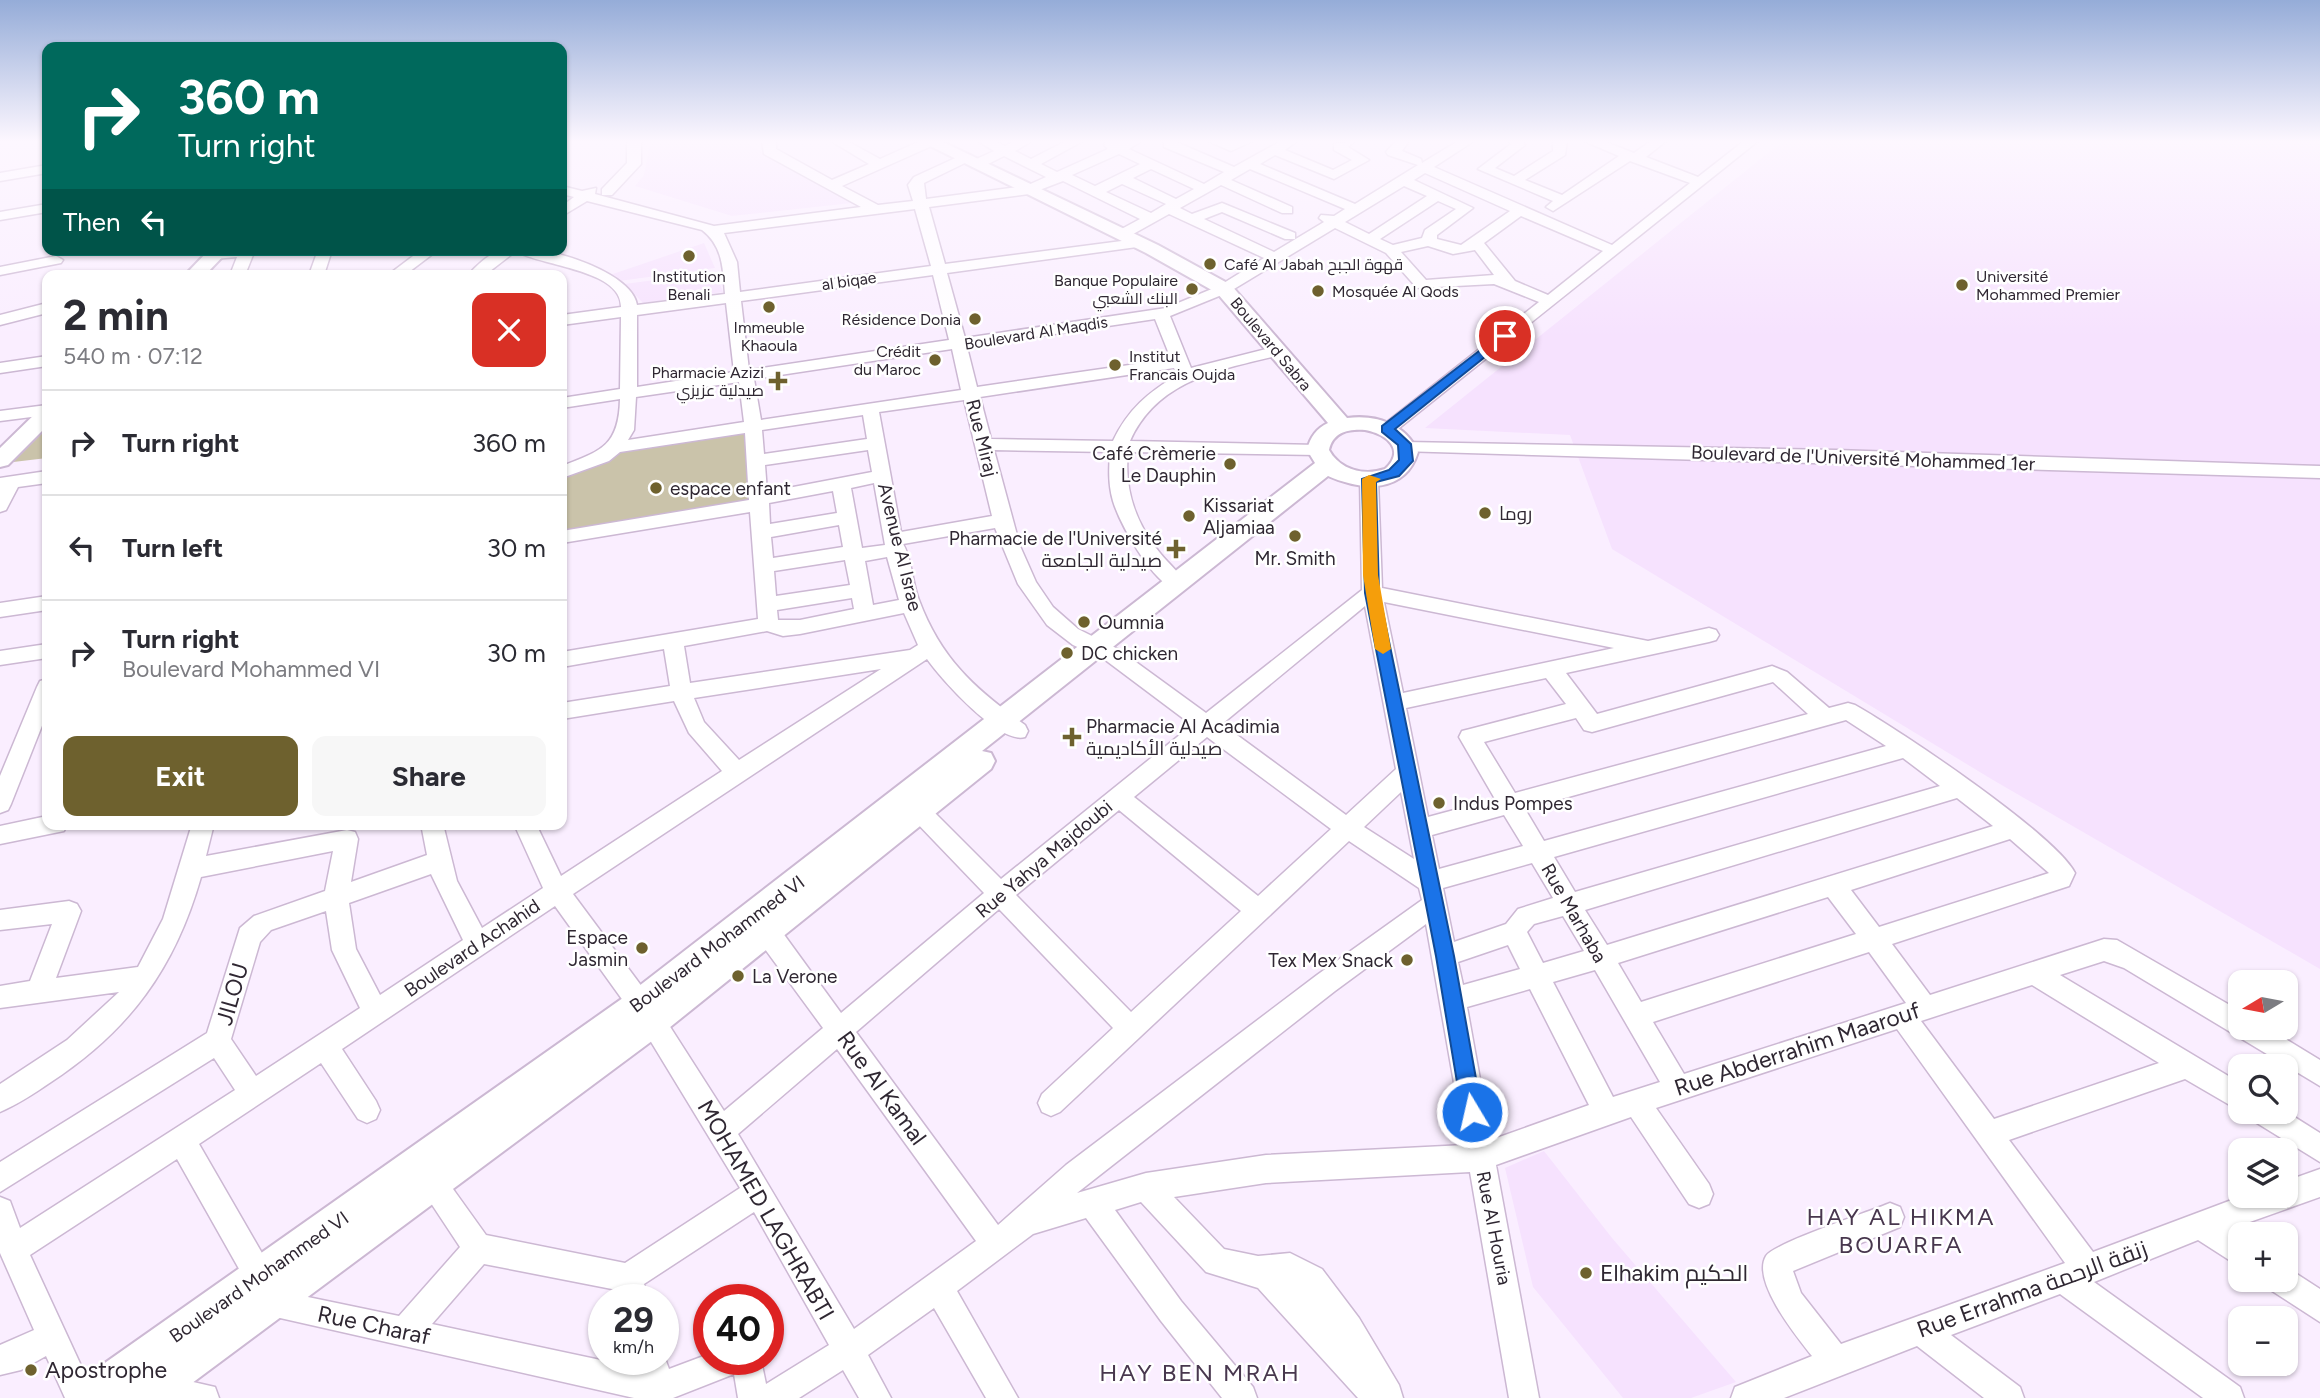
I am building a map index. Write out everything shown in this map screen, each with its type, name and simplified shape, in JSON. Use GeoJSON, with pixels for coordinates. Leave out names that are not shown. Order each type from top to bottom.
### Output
{"type":"FeatureCollection","features":[{"type":"Feature","properties":{"kind":"main road","name":"Boulevard Sabra"},"geometry":{"type":"LineString","coordinates":[[1062,206],[1219,286],[1342,425]]}},
{"type":"Feature","properties":{"kind":"main road"},"geometry":{"type":"LineString","coordinates":[[199,270],[214,256]]}},
{"type":"Feature","properties":{"kind":"main road"},"geometry":{"type":"LineString","coordinates":[[0,460],[42,417]]}},
{"type":"Feature","properties":{"kind":"main road"},"geometry":{"type":"LineString","coordinates":[[1365,423],[1387,429],[1406,447],[1407,457],[1401,468],[1389,475],[1339,467],[1324,435],[1342,425],[1365,423]]}},
{"type":"Feature","properties":{"kind":"main road","name":"Boulevard Mohammed VI"},"geometry":{"type":"LineString","coordinates":[[1101,650],[1175,582],[1339,467]]}},
{"type":"Feature","properties":{"kind":"main road","name":"Boulevard Mohammed VI"},"geometry":{"type":"LineString","coordinates":[[89,1398],[433,1185],[1010,726],[1101,650],[1339,467]]}},
{"type":"Feature","properties":{"kind":"main road","name":"Boulevard Mohammed VI"},"geometry":{"type":"LineString","coordinates":[[147,1393],[264,1290],[647,1013],[768,933],[919,812],[1010,726]]}},
{"type":"Feature","properties":{"kind":"street"},"geometry":{"type":"LineString","coordinates":[[644,206],[720,229],[890,206]]}},
{"type":"Feature","properties":{"kind":"street"},"geometry":{"type":"LineString","coordinates":[[654,206],[706,219],[720,229],[741,296],[768,614],[783,629],[911,605]]}},
{"type":"Feature","properties":{"kind":"street","name":"Rue Miraj"},"geometry":{"type":"LineString","coordinates":[[921,206],[1003,520],[1023,575],[1039,603],[1061,628],[1101,650],[1432,893]]}},
{"type":"Feature","properties":{"kind":"street"},"geometry":{"type":"LineString","coordinates":[[1125,206],[1150,218]]}},
{"type":"Feature","properties":{"kind":"street"},"geometry":{"type":"LineString","coordinates":[[1129,239],[1150,218],[1172,206]]}},
{"type":"Feature","properties":{"kind":"street"},"geometry":{"type":"LineString","coordinates":[[1172,206],[1192,219],[1269,256]]}},
{"type":"Feature","properties":{"kind":"street"},"geometry":{"type":"LineString","coordinates":[[1279,206],[1287,210]]}},
{"type":"Feature","properties":{"kind":"street"},"geometry":{"type":"LineString","coordinates":[[1264,224],[1293,206]]}},
{"type":"Feature","properties":{"kind":"street"},"geometry":{"type":"LineString","coordinates":[[1372,238],[1421,206]]}},
{"type":"Feature","properties":{"kind":"street"},"geometry":{"type":"LineString","coordinates":[[1429,241],[1427,236],[1466,208],[1462,206]]}},
{"type":"Feature","properties":{"kind":"street"},"geometry":{"type":"LineString","coordinates":[[1512,206],[1614,251]]}},
{"type":"Feature","properties":{"kind":"street"},"geometry":{"type":"LineString","coordinates":[[1537,218],[1554,206]]}},
{"type":"Feature","properties":{"kind":"street"},"geometry":{"type":"LineString","coordinates":[[1387,429],[1671,206]]}},
{"type":"Feature","properties":{"kind":"street"},"geometry":{"type":"LineString","coordinates":[[1192,219],[1219,207],[1290,236]]}},
{"type":"Feature","properties":{"kind":"street","name":"Boulevard Al Maqdis"},"geometry":{"type":"LineString","coordinates":[[567,393],[746,374],[958,340],[1161,314],[1219,286],[1350,207]]}},
{"type":"Feature","properties":{"kind":"street"},"geometry":{"type":"LineString","coordinates":[[0,216],[42,209]]}},
{"type":"Feature","properties":{"kind":"street"},"geometry":{"type":"LineString","coordinates":[[1391,250],[1429,241],[1454,250],[1466,249],[1520,210]]}},
{"type":"Feature","properties":{"kind":"street"},"geometry":{"type":"LineString","coordinates":[[1331,220],[1372,238],[1391,250],[1422,285],[1481,279],[1508,282],[1550,301]]}},
{"type":"Feature","properties":{"kind":"street","name":"Boulevard Al Maqdis"},"geometry":{"type":"LineString","coordinates":[[1269,256],[1290,236],[1331,220]]}},
{"type":"Feature","properties":{"kind":"street","name":"al biqae"},"geometry":{"type":"LineString","coordinates":[[567,319],[938,269],[1129,239]]}},
{"type":"Feature","properties":{"kind":"street"},"geometry":{"type":"LineString","coordinates":[[1476,243],[1508,282]]}},
{"type":"Feature","properties":{"kind":"street"},"geometry":{"type":"LineString","coordinates":[[402,270],[422,256]]}},
{"type":"Feature","properties":{"kind":"street"},"geometry":{"type":"LineString","coordinates":[[482,270],[501,256]]}},
{"type":"Feature","properties":{"kind":"street"},"geometry":{"type":"LineString","coordinates":[[544,256],[602,275],[622,290],[629,301],[625,430],[615,447],[596,461],[567,470]]}},
{"type":"Feature","properties":{"kind":"street"},"geometry":{"type":"LineString","coordinates":[[0,271],[55,262]]}},
{"type":"Feature","properties":{"kind":"street","name":"Boulevard Al Maqdis"},"geometry":{"type":"LineString","coordinates":[[1051,327],[1154,307],[1219,286]]}},
{"type":"Feature","properties":{"kind":"street"},"geometry":{"type":"LineString","coordinates":[[0,320],[42,309]]}},
{"type":"Feature","properties":{"kind":"street"},"geometry":{"type":"LineString","coordinates":[[1161,314],[1183,369]]}},
{"type":"Feature","properties":{"kind":"street"},"geometry":{"type":"LineString","coordinates":[[615,447],[970,394],[1183,369],[1278,351]]}},
{"type":"Feature","properties":{"kind":"street"},"geometry":{"type":"LineString","coordinates":[[0,368],[42,362]]}},
{"type":"Feature","properties":{"kind":"street"},"geometry":{"type":"LineString","coordinates":[[1175,582],[1139,542],[1123,512],[1117,487],[1121,445],[1137,413],[1183,369]]}},
{"type":"Feature","properties":{"kind":"street","name":"Boulevard Al Maqdis"},"geometry":{"type":"LineString","coordinates":[[567,401],[628,388]]}},
{"type":"Feature","properties":{"kind":"street","name":"Avenue Al Israe"},"geometry":{"type":"LineString","coordinates":[[870,409],[896,544],[923,651],[1010,726]]}},
{"type":"Feature","properties":{"kind":"street"},"geometry":{"type":"LineString","coordinates":[[0,416],[42,412]]}},
{"type":"Feature","properties":{"kind":"street"},"geometry":{"type":"LineString","coordinates":[[755,461],[877,443]]}},
{"type":"Feature","properties":{"kind":"street"},"geometry":{"type":"LineString","coordinates":[[983,444],[1121,445],[1339,467]]}},
{"type":"Feature","properties":{"kind":"street","name":"Boulevard de l'Université Mohammed 1er"},"geometry":{"type":"LineString","coordinates":[[1406,447],[1836,456],[2320,472]]}},
{"type":"Feature","properties":{"kind":"street"},"geometry":{"type":"LineString","coordinates":[[816,452],[819,489]]}},
{"type":"Feature","properties":{"kind":"street","name":"Rue Al Houria"},"geometry":{"type":"LineString","coordinates":[[1339,467],[1372,593],[1445,956],[1524,1398]]}},
{"type":"Feature","properties":{"kind":"street"},"geometry":{"type":"LineString","coordinates":[[0,506],[19,478],[42,470]]}},
{"type":"Feature","properties":{"kind":"street"},"geometry":{"type":"LineString","coordinates":[[567,536],[883,476]]}},
{"type":"Feature","properties":{"kind":"street"},"geometry":{"type":"LineString","coordinates":[[19,478],[42,490]]}},
{"type":"Feature","properties":{"kind":"street"},"geometry":{"type":"LineString","coordinates":[[841,485],[865,614]]}},
{"type":"Feature","properties":{"kind":"street"},"geometry":{"type":"LineString","coordinates":[[762,532],[847,517]]}},
{"type":"Feature","properties":{"kind":"street"},"geometry":{"type":"LineString","coordinates":[[765,566],[854,554],[1003,520]]}},
{"type":"Feature","properties":{"kind":"street"},"geometry":{"type":"LineString","coordinates":[[567,658],[673,641],[859,590]]}},
{"type":"Feature","properties":{"kind":"street"},"geometry":{"type":"LineString","coordinates":[[1372,593],[1649,648]]}},
{"type":"Feature","properties":{"kind":"street","name":"Rue Yahya Majdoubi"},"geometry":{"type":"LineString","coordinates":[[721,1131],[1000,894],[1358,601],[1372,593]]}},
{"type":"Feature","properties":{"kind":"street"},"geometry":{"type":"LineString","coordinates":[[0,610],[42,604]]}},
{"type":"Feature","properties":{"kind":"street"},"geometry":{"type":"LineString","coordinates":[[1394,704],[1709,635]]}},
{"type":"Feature","properties":{"kind":"street"},"geometry":{"type":"LineString","coordinates":[[673,641],[679,691],[692,723],[736,771]]}},
{"type":"Feature","properties":{"kind":"street"},"geometry":{"type":"LineString","coordinates":[[567,709],[923,651]]}},
{"type":"Feature","properties":{"kind":"street","name":"Boulevard Achahid"},"geometry":{"type":"LineString","coordinates":[[10,1261],[252,1093],[326,1047],[736,771],[923,651]]}},
{"type":"Feature","properties":{"kind":"street"},"geometry":{"type":"LineString","coordinates":[[0,658],[42,652]]}},
{"type":"Feature","properties":{"kind":"street"},"geometry":{"type":"LineString","coordinates":[[1552,670],[1592,724],[1599,725],[1772,674],[1780,677],[1824,716]]}},
{"type":"Feature","properties":{"kind":"street"},"geometry":{"type":"LineString","coordinates":[[0,804],[42,699]]}},
{"type":"Feature","properties":{"kind":"street","name":"Rue Marhaba"},"geometry":{"type":"LineString","coordinates":[[1579,709],[1470,737],[1678,1088]]}},
{"type":"Feature","properties":{"kind":"street"},"geometry":{"type":"LineString","coordinates":[[1419,829],[1510,806],[1824,716],[1851,711],[1906,749],[2061,867],[2062,879],[1635,1016]]}},
{"type":"Feature","properties":{"kind":"street"},"geometry":{"type":"LineString","coordinates":[[771,1398],[849,1350],[1026,1222],[1076,1175],[1326,983],[1432,893],[1537,850],[1906,749]]}},
{"type":"Feature","properties":{"kind":"street"},"geometry":{"type":"LineString","coordinates":[[1051,1103],[1260,912],[1345,827],[1408,772]]}},
{"type":"Feature","properties":{"kind":"street"},"geometry":{"type":"LineString","coordinates":[[1445,956],[1514,932],[1521,920],[1527,916],[1821,832],[1958,789]]}},
{"type":"Feature","properties":{"kind":"street"},"geometry":{"type":"LineString","coordinates":[[1119,797],[1260,912]]}},
{"type":"Feature","properties":{"kind":"street"},"geometry":{"type":"LineString","coordinates":[[919,812],[1131,1029]]}},
{"type":"Feature","properties":{"kind":"street"},"geometry":{"type":"LineString","coordinates":[[0,835],[42,827]]}},
{"type":"Feature","properties":{"kind":"street"},"geometry":{"type":"LineString","coordinates":[[1453,999],[1600,958],[2013,829]]}},
{"type":"Feature","properties":{"kind":"street"},"geometry":{"type":"LineString","coordinates":[[0,1099],[85,1042],[113,1016],[145,976],[169,935],[201,830]]}},
{"type":"Feature","properties":{"kind":"street"},"geometry":{"type":"LineString","coordinates":[[433,830],[445,881],[478,944]]}},
{"type":"Feature","properties":{"kind":"street","name":"MOHAMED LAGHRABTI"},"geometry":{"type":"LineString","coordinates":[[528,830],[543,866],[558,890],[647,1013],[759,1192],[877,1398]]}},
{"type":"Feature","properties":{"kind":"street"},"geometry":{"type":"LineString","coordinates":[[190,869],[347,839],[336,897],[344,950],[376,1013]]}},
{"type":"Feature","properties":{"kind":"street","name":"JILOU"},"geometry":{"type":"LineString","coordinates":[[0,1178],[218,1041],[249,936],[263,923],[439,861]]}},
{"type":"Feature","properties":{"kind":"street"},"geometry":{"type":"LineString","coordinates":[[1834,886],[1874,940],[1913,1011],[2076,1274],[2229,1398]]}},
{"type":"Feature","properties":{"kind":"street"},"geometry":{"type":"LineString","coordinates":[[0,920],[69,911],[39,990]]}},
{"type":"Feature","properties":{"kind":"street"},"geometry":{"type":"LineString","coordinates":[[1514,932],[1607,1112]]}},
{"type":"Feature","properties":{"kind":"street","name":"Rue Al Kamal"},"geometry":{"type":"LineString","coordinates":[[768,933],[995,1244]]}},
{"type":"Feature","properties":{"kind":"street","name":"Rue Abderrahim Maarouf"},"geometry":{"type":"LineString","coordinates":[[1026,1222],[1146,1187],[1266,1169],[1480,1158],[1678,1088],[2104,950],[2117,951],[2228,1018]]}},
{"type":"Feature","properties":{"kind":"street"},"geometry":{"type":"LineString","coordinates":[[2034,973],[2228,1090]]}},
{"type":"Feature","properties":{"kind":"street"},"geometry":{"type":"LineString","coordinates":[[0,998],[145,976]]}},
{"type":"Feature","properties":{"kind":"street"},"geometry":{"type":"LineString","coordinates":[[2265,1040],[2320,1074]]}},
{"type":"Feature","properties":{"kind":"street"},"geometry":{"type":"LineString","coordinates":[[218,1041],[252,1093]]}},
{"type":"Feature","properties":{"kind":"street"},"geometry":{"type":"LineString","coordinates":[[326,1047],[367,1110]]}},
{"type":"Feature","properties":{"kind":"street"},"geometry":{"type":"LineString","coordinates":[[1990,1133],[2189,1065]]}},
{"type":"Feature","properties":{"kind":"street"},"geometry":{"type":"LineString","coordinates":[[1637,1103],[1699,1194]]}},
{"type":"Feature","properties":{"kind":"street"},"geometry":{"type":"LineString","coordinates":[[2281,1124],[2320,1149]]}},
{"type":"Feature","properties":{"kind":"street"},"geometry":{"type":"LineString","coordinates":[[182,1141],[264,1290]]}},
{"type":"Feature","properties":{"kind":"street","name":"Rue Errahma زنقة الرحمة"},"geometry":{"type":"LineString","coordinates":[[1746,1398],[2201,1225],[2320,1183]]}},
{"type":"Feature","properties":{"kind":"street"},"geometry":{"type":"LineString","coordinates":[[433,1185],[478,1248],[612,1284]]}},
{"type":"Feature","properties":{"kind":"street"},"geometry":{"type":"LineString","coordinates":[[1146,1187],[1216,1262],[1258,1271],[1280,1266],[1301,1271],[1311,1279],[1346,1325],[1389,1398]]}},
{"type":"Feature","properties":{"kind":"street"},"geometry":{"type":"LineString","coordinates":[[638,1284],[759,1192]]}},
{"type":"Feature","properties":{"kind":"street"},"geometry":{"type":"LineString","coordinates":[[1093,1204],[1171,1311],[1242,1398]]}},
{"type":"Feature","properties":{"kind":"street"},"geometry":{"type":"LineString","coordinates":[[0,1211],[10,1261],[54,1335],[81,1398]]}},
{"type":"Feature","properties":{"kind":"street"},"geometry":{"type":"LineString","coordinates":[[1836,1362],[1790,1300],[1780,1282],[1777,1264],[1795,1252],[1829,1242],[1890,1217]]}},
{"type":"Feature","properties":{"kind":"street"},"geometry":{"type":"LineString","coordinates":[[2201,1225],[2228,1244]]}},
{"type":"Feature","properties":{"kind":"street"},"geometry":{"type":"LineString","coordinates":[[406,1331],[478,1248]]}},
{"type":"Feature","properties":{"kind":"street"},"geometry":{"type":"LineString","coordinates":[[1258,1271],[1294,1305],[1379,1398]]}},
{"type":"Feature","properties":{"kind":"street"},"geometry":{"type":"LineString","coordinates":[[938,1286],[1003,1398]]}},
{"type":"Feature","properties":{"kind":"street","name":"Rue Charaf"},"geometry":{"type":"LineString","coordinates":[[264,1290],[406,1331],[588,1362]]}},
{"type":"Feature","properties":{"kind":"street"},"geometry":{"type":"LineString","coordinates":[[2298,1292],[2320,1307]]}},
{"type":"Feature","properties":{"kind":"street"},"geometry":{"type":"LineString","coordinates":[[1922,1331],[2009,1398]]}},
{"type":"Feature","properties":{"kind":"street"},"geometry":{"type":"LineString","coordinates":[[0,1360],[10,1359],[54,1335]]}},
{"type":"Feature","properties":{"kind":"street"},"geometry":{"type":"LineString","coordinates":[[749,1375],[753,1398]]}},
{"type":"Feature","properties":{"kind":"street"},"geometry":{"type":"LineString","coordinates":[[147,1393],[204,1398]]}},
{"type":"Feature","properties":{"kind":"shaded area"},"geometry":{"type":"Polygon","coordinates":[[[700,206],[822,206],[732,216],[700,206]]]}},
{"type":"Feature","properties":{"kind":"shaded area"},"geometry":{"type":"Polygon","coordinates":[[[1702,206],[2320,206],[2320,969],[1993,780],[1612,549],[1570,435],[1425,428],[1702,206]]]}},
{"type":"Feature","properties":{"kind":"shaded area","name":"Institution Benali"},"geometry":{"type":"Polygon","coordinates":[[[704,243],[715,268],[619,281],[610,275],[704,243]]]}},
{"type":"Feature","properties":{"kind":"shaded area"},"geometry":{"type":"Polygon","coordinates":[[[715,272],[723,292],[643,303],[625,284],[715,272]]]}},
{"type":"Feature","properties":{"kind":"shaded area"},"geometry":{"type":"Polygon","coordinates":[[[42,428],[42,459],[5,463],[42,428]]]}},
{"type":"Feature","properties":{"kind":"shaded area","name":"espace enfant"},"geometry":{"type":"Polygon","coordinates":[[[747,432],[752,499],[567,531],[567,474],[588,468],[628,449],[747,432]]]}},
{"type":"Feature","properties":{"kind":"shaded area","name":"Elhakim الحكيم"},"geometry":{"type":"Polygon","coordinates":[[[1544,1151],[1612,1238],[1736,1382],[1691,1398],[1623,1398],[1533,1287],[1505,1168],[1544,1151]]]}},
{"type":"Feature","properties":{"kind":"slow traffic"},"geometry":{"type":"LineString","coordinates":[[1374,479],[1369,479],[1370,575],[1383,649]]}},
{"type":"Feature","properties":{"kind":"place","name":"Institution Benali"},"geometry":{"type":"Point","coordinates":[689,256]}},
{"type":"Feature","properties":{"kind":"place","name":"Café Al Jabah قهوة الجبح"},"geometry":{"type":"Point","coordinates":[1210,264]}},
{"type":"Feature","properties":{"kind":"place","name":"Université Mohammed Premier"},"geometry":{"type":"Point","coordinates":[1962,285]}},
{"type":"Feature","properties":{"kind":"place","name":"Banque Populaire البنك الشعبي"},"geometry":{"type":"Point","coordinates":[1192,289]}},
{"type":"Feature","properties":{"kind":"place","name":"Mosquée Al Qods"},"geometry":{"type":"Point","coordinates":[1318,291]}},
{"type":"Feature","properties":{"kind":"place","name":"Immeuble Khaoula"},"geometry":{"type":"Point","coordinates":[769,307]}},
{"type":"Feature","properties":{"kind":"place","name":"Résidence Donia"},"geometry":{"type":"Point","coordinates":[975,319]}},
{"type":"Feature","properties":{"kind":"place","name":"Crédit du Maroc"},"geometry":{"type":"Point","coordinates":[935,360]}},
{"type":"Feature","properties":{"kind":"place","name":"Institut Francais Oujda"},"geometry":{"type":"Point","coordinates":[1115,365]}},
{"type":"Feature","properties":{"kind":"place","name":"Pharmacie Azizi صيدلية عزيزي"},"geometry":{"type":"Point","coordinates":[778,381]}},
{"type":"Feature","properties":{"kind":"place","name":"Café Crèmerie Le Dauphin"},"geometry":{"type":"Point","coordinates":[1230,464]}},
{"type":"Feature","properties":{"kind":"place","name":"espace enfant"},"geometry":{"type":"Point","coordinates":[656,488]}},
{"type":"Feature","properties":{"kind":"place","name":"روما"},"geometry":{"type":"Point","coordinates":[1485,513]}},
{"type":"Feature","properties":{"kind":"place","name":"Kissariat Aljamiaa"},"geometry":{"type":"Point","coordinates":[1189,516]}},
{"type":"Feature","properties":{"kind":"place","name":"Mr. Smith"},"geometry":{"type":"Point","coordinates":[1295,536]}},
{"type":"Feature","properties":{"kind":"place","name":"Pharmacie de l'Université صيدلية الجامعة"},"geometry":{"type":"Point","coordinates":[1176,549]}},
{"type":"Feature","properties":{"kind":"place","name":"Oumnia"},"geometry":{"type":"Point","coordinates":[1084,622]}},
{"type":"Feature","properties":{"kind":"place","name":"DC chicken"},"geometry":{"type":"Point","coordinates":[1067,653]}},
{"type":"Feature","properties":{"kind":"place","name":"Pharmacie Al Acadimia صيدلية الأكاديمية"},"geometry":{"type":"Point","coordinates":[1072,737]}},
{"type":"Feature","properties":{"kind":"place","name":"Indus Pompes"},"geometry":{"type":"Point","coordinates":[1439,803]}},
{"type":"Feature","properties":{"kind":"place","name":"Espace Jasmin"},"geometry":{"type":"Point","coordinates":[642,948]}},
{"type":"Feature","properties":{"kind":"place","name":"Tex Mex Snack"},"geometry":{"type":"Point","coordinates":[1407,960]}},
{"type":"Feature","properties":{"kind":"place","name":"La Verone"},"geometry":{"type":"Point","coordinates":[738,976]}},
{"type":"Feature","properties":{"kind":"place","name":"Elhakim الحكيم"},"geometry":{"type":"Point","coordinates":[1586,1273]}},
{"type":"Feature","properties":{"kind":"place","name":"Apostrophe"},"geometry":{"type":"Point","coordinates":[31,1370]}},
{"type":"Feature","properties":{"kind":"district","name":"HAY AL HIKMA BOUARFA"},"geometry":{"type":"Point","coordinates":[1901,1230]}},
{"type":"Feature","properties":{"kind":"district","name":"HAY BEN MRAH"},"geometry":{"type":"Point","coordinates":[1200,1372]}},
{"type":"Feature","properties":{"kind":"route"},"geometry":{"type":"LineString","coordinates":[[1472,1112],[1445,956],[1372,593],[1369,479],[1394,473],[1406,461],[1404,444],[1387,429],[1505,336]]}}]}
